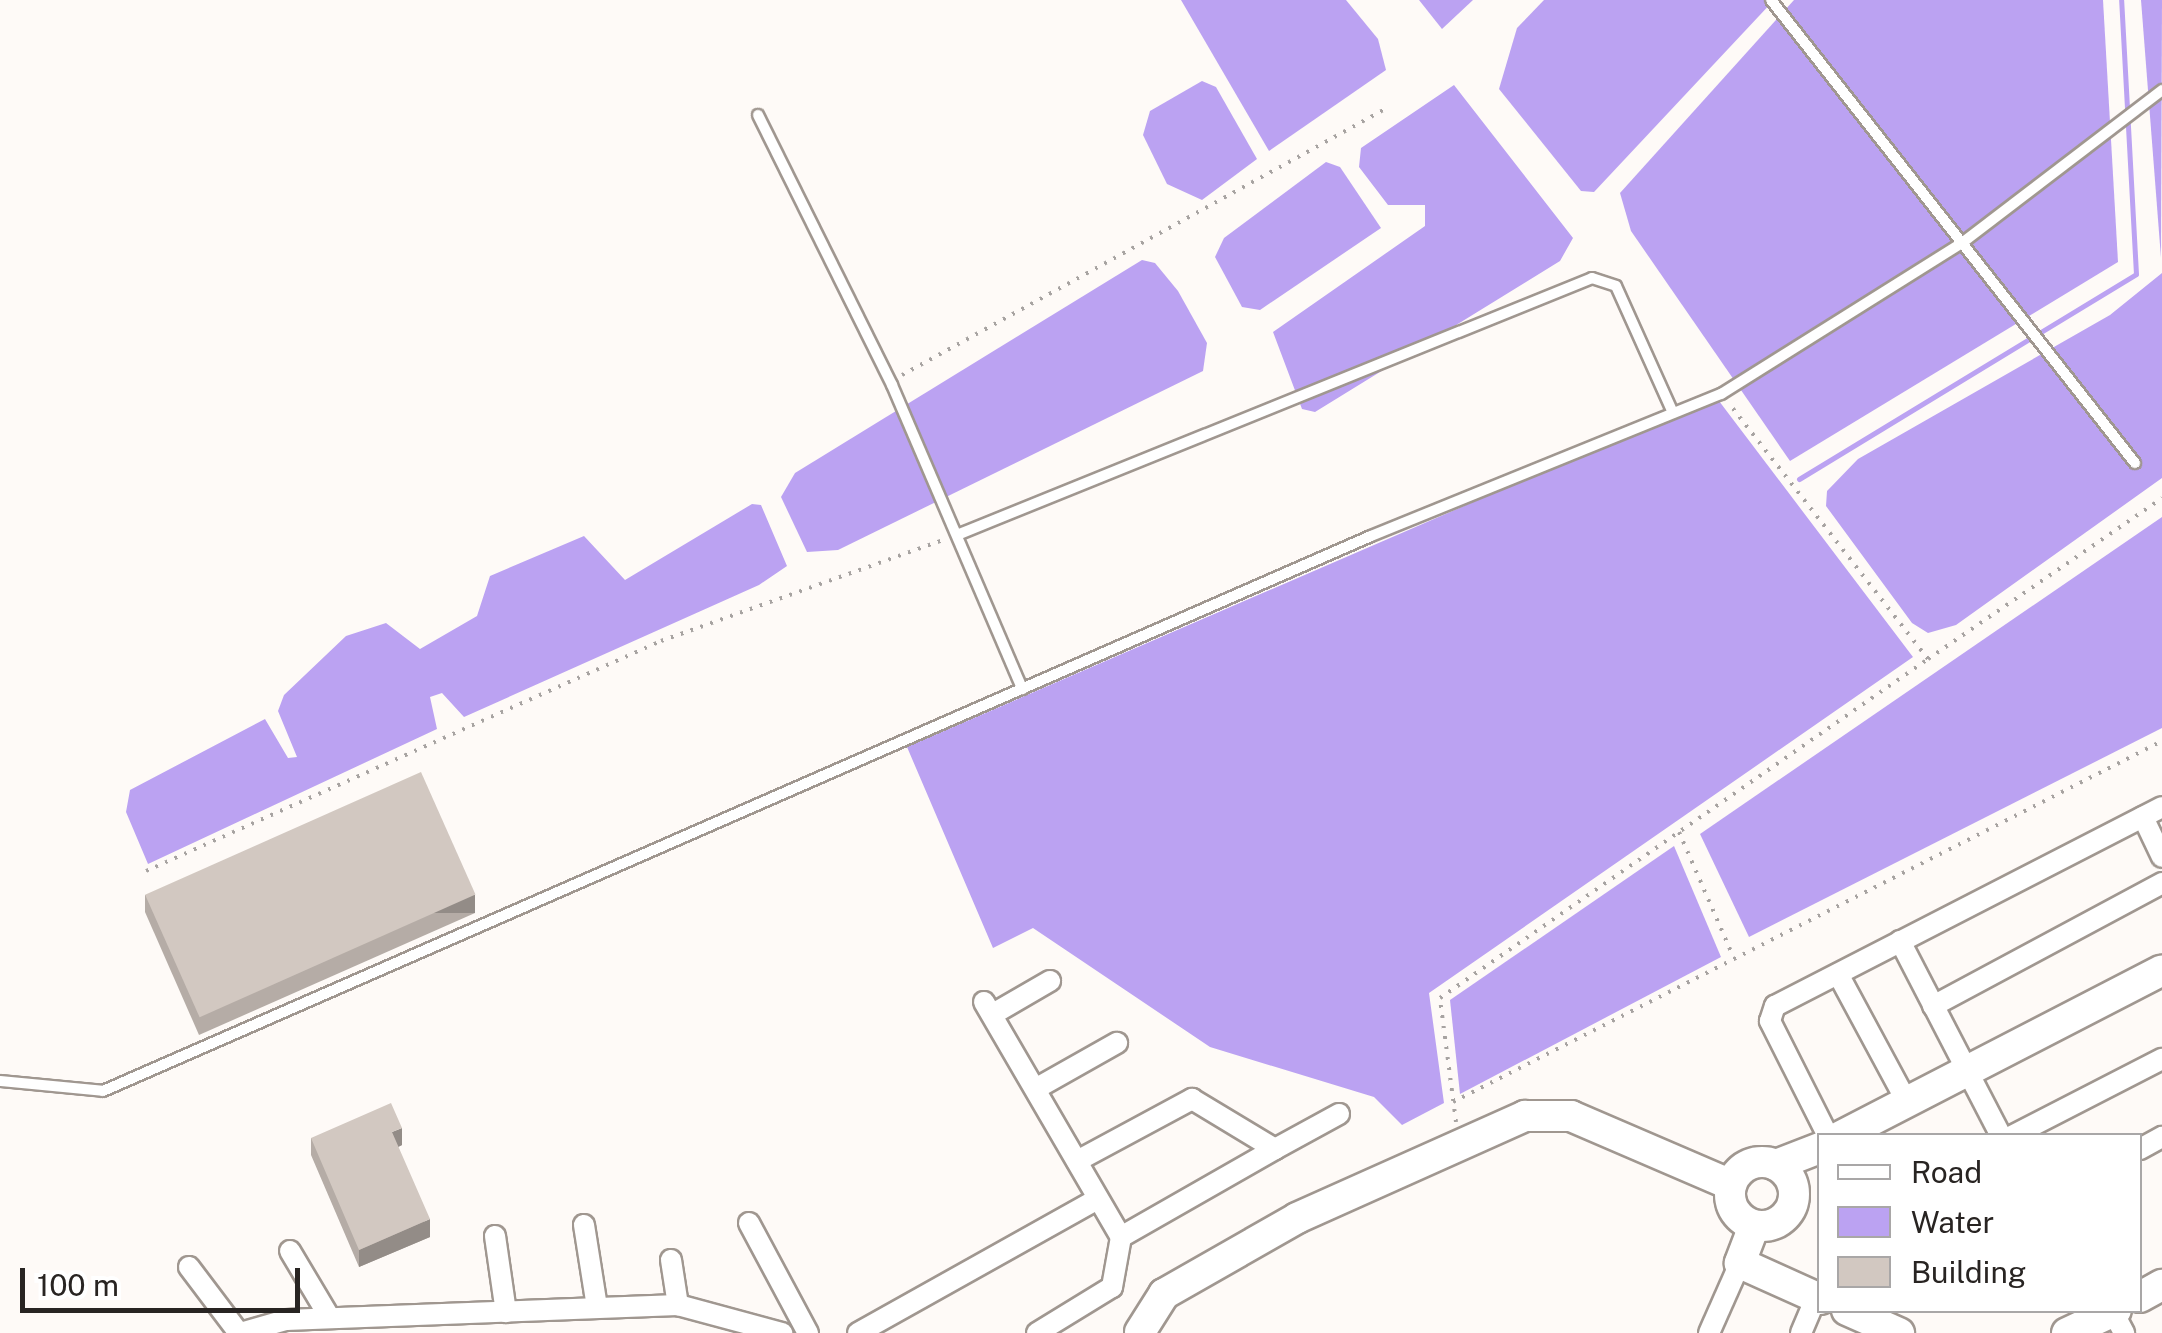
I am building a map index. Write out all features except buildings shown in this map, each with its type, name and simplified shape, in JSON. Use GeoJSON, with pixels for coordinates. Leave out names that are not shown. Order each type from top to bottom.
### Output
{"type":"FeatureCollection","features":[{"type":"Feature","properties":{"kind":"street"},"geometry":{"type":"LineString","coordinates":[[1827,1133],[1770,1012],[2152,812],[2162,857]]}},
{"type":"Feature","properties":{"kind":"street"},"geometry":{"type":"LineString","coordinates":[[1934,1006],[2162,883]]}},
{"type":"Feature","properties":{"kind":"street"},"geometry":{"type":"LineString","coordinates":[[1900,941],[1999,1133]]}},
{"type":"Feature","properties":{"kind":"street"},"geometry":{"type":"LineString","coordinates":[[1847,1133],[2162,970]]}},
{"type":"Feature","properties":{"kind":"street"},"geometry":{"type":"LineString","coordinates":[[1838,974],[1908,1104]]}},
{"type":"Feature","properties":{"kind":"street"},"geometry":{"type":"LineString","coordinates":[[1036,1333],[1112,1287],[1120,1237],[988,1008],[1050,981]]}},
{"type":"Feature","properties":{"kind":"street"},"geometry":{"type":"LineString","coordinates":[[1037,1088],[1117,1043]]}},
{"type":"Feature","properties":{"kind":"street"},"geometry":{"type":"LineString","coordinates":[[2018,1133],[2162,1059]]}},
{"type":"Feature","properties":{"kind":"street"},"geometry":{"type":"LineString","coordinates":[[1077,1162],[1192,1099],[1275,1149]]}},
{"type":"Feature","properties":{"kind":"street"},"geometry":{"type":"LineString","coordinates":[[1120,1237],[1339,1114]]}},
{"type":"Feature","properties":{"kind":"street"},"geometry":{"type":"LineString","coordinates":[[1141,1333],[1164,1294],[1324,1204],[1525,1116],[1571,1116],[1731,1185]]}},
{"type":"Feature","properties":{"kind":"street"},"geometry":{"type":"LineString","coordinates":[[1731,1185],[1753,1163],[1776,1165],[1817,1149]]}},
{"type":"Feature","properties":{"kind":"street"},"geometry":{"type":"LineString","coordinates":[[1708,1333],[1754,1226],[1790,1210],[1794,1189],[1776,1165]]}},
{"type":"Feature","properties":{"kind":"street"},"geometry":{"type":"LineString","coordinates":[[1731,1185],[1737,1215],[1754,1226]]}},
{"type":"Feature","properties":{"kind":"street"},"geometry":{"type":"LineString","coordinates":[[858,1333],[1098,1200]]}},
{"type":"Feature","properties":{"kind":"street"},"geometry":{"type":"LineString","coordinates":[[749,1223],[808,1333]]}},
{"type":"Feature","properties":{"kind":"street"},"geometry":{"type":"LineString","coordinates":[[584,1225],[597,1307]]}},
{"type":"Feature","properties":{"kind":"street"},"geometry":{"type":"LineString","coordinates":[[495,1236],[506,1312]]}},
{"type":"Feature","properties":{"kind":"street"},"geometry":{"type":"LineString","coordinates":[[290,1251],[330,1318]]}},
{"type":"Feature","properties":{"kind":"street"},"geometry":{"type":"LineString","coordinates":[[671,1260],[678,1305]]}},
{"type":"Feature","properties":{"kind":"street"},"geometry":{"type":"LineString","coordinates":[[1740,1263],[1817,1298]]}},
{"type":"Feature","properties":{"kind":"street"},"geometry":{"type":"LineString","coordinates":[[189,1266],[240,1333],[330,1318],[678,1305],[782,1333]]}},
{"type":"Feature","properties":{"kind":"street"},"geometry":{"type":"LineString","coordinates":[[1802,1333],[1817,1300]]}},
{"type":"Feature","properties":{"kind":"street"},"geometry":{"type":"LineString","coordinates":[[1854,1313],[1900,1333]]}},
{"type":"Feature","properties":{"kind":"street"},"geometry":{"type":"LineString","coordinates":[[2067,1333],[2123,1313]]}},
{"type":"Feature","properties":{"kind":"lane"},"geometry":{"type":"LineString","coordinates":[[1771,0],[2135,463]]}},
{"type":"Feature","properties":{"kind":"lane"},"geometry":{"type":"LineString","coordinates":[[0,1080],[104,1091],[1022,689],[1721,394],[1962,242],[2162,90]]}},
{"type":"Feature","properties":{"kind":"lane"},"geometry":{"type":"LineString","coordinates":[[758,115],[892,386],[1022,689]]}},
{"type":"Feature","properties":{"kind":"lane"},"geometry":{"type":"LineString","coordinates":[[957,535],[1592,278],[1616,286],[1673,414]]}},
{"type":"Feature","properties":{"kind":"path"},"geometry":{"type":"LineString","coordinates":[[892,386],[922,360],[1387,108]]}},
{"type":"Feature","properties":{"kind":"path"},"geometry":{"type":"LineString","coordinates":[[1721,394],[1928,659]]}},
{"type":"Feature","properties":{"kind":"path"},"geometry":{"type":"LineString","coordinates":[[1460,1143],[1440,998],[2162,498]]}},
{"type":"Feature","properties":{"kind":"path"},"geometry":{"type":"LineString","coordinates":[[146,871],[644,648],[957,535]]}},
{"type":"Feature","properties":{"kind":"path"},"geometry":{"type":"LineString","coordinates":[[1452,1102],[2162,741]]}},
{"type":"Feature","properties":{"kind":"path"},"geometry":{"type":"LineString","coordinates":[[1679,832],[1733,956]]}},
{"type":"Feature","properties":{"kind":"water"},"geometry":{"type":"Polygon","coordinates":[[[1181,0],[1346,0],[1378,39],[1386,70],[1269,151],[1181,0]]]}},
{"type":"Feature","properties":{"kind":"water"},"geometry":{"type":"Polygon","coordinates":[[[1419,0],[1473,0],[1442,29],[1419,0]]]}},
{"type":"Feature","properties":{"kind":"water"},"geometry":{"type":"Polygon","coordinates":[[[1544,0],[1774,0],[1594,192],[1581,191],[1499,89],[1517,28],[1544,0]]]}},
{"type":"Feature","properties":{"kind":"water"},"geometry":{"type":"Polygon","coordinates":[[[1794,0],[2103,0],[2118,262],[1790,461],[1631,231],[1620,193],[1794,0]]]}},
{"type":"Feature","properties":{"kind":"water"},"geometry":{"type":"Polygon","coordinates":[[[2141,0],[2162,0],[2161,258],[2141,0]]]}},
{"type":"Feature","properties":{"kind":"water"},"geometry":{"type":"Polygon","coordinates":[[[1202,81],[1216,87],[1257,159],[1202,200],[1167,184],[1143,135],[1150,111],[1202,81]]]}},
{"type":"Feature","properties":{"kind":"water"},"geometry":{"type":"Polygon","coordinates":[[[1454,85],[1573,238],[1560,261],[1315,412],[1302,409],[1273,332],[1425,226],[1425,205],[1388,205],[1359,167],[1361,148],[1454,85]]]}},
{"type":"Feature","properties":{"kind":"water"},"geometry":{"type":"Polygon","coordinates":[[[1326,162],[1340,167],[1381,228],[1260,310],[1242,307],[1215,257],[1224,238],[1326,162]]]}},
{"type":"Feature","properties":{"kind":"water"},"geometry":{"type":"Polygon","coordinates":[[[1142,260],[1155,263],[1178,291],[1207,343],[1203,371],[838,550],[807,552],[781,497],[795,473],[1142,260]]]}},
{"type":"Feature","properties":{"kind":"water"},"geometry":{"type":"Polygon","coordinates":[[[2162,273],[2162,478],[1956,625],[1928,633],[1912,623],[1826,506],[1827,491],[1858,459],[2110,315],[2162,273]]]}},
{"type":"Feature","properties":{"kind":"water"},"geometry":{"type":"Polygon","coordinates":[[[1716,397],[1913,657],[1429,993],[1444,1103],[1402,1125],[1374,1097],[1210,1047],[1033,928],[993,948],[907,747],[1716,397]]]}},
{"type":"Feature","properties":{"kind":"water"},"geometry":{"type":"Polygon","coordinates":[[[752,504],[761,505],[787,566],[759,585],[464,717],[442,693],[430,697],[437,729],[148,864],[126,812],[130,790],[265,719],[288,758],[297,757],[278,711],[284,695],[346,636],[386,623],[420,649],[477,616],[490,576],[584,536],[625,580],[752,504]]]}},
{"type":"Feature","properties":{"kind":"water"},"geometry":{"type":"Polygon","coordinates":[[[2162,517],[2162,728],[1749,937],[1700,834],[2162,517]]]}},
{"type":"Feature","properties":{"kind":"water"},"geometry":{"type":"Polygon","coordinates":[[[1674,846],[1721,957],[1460,1094],[1450,1000],[1674,846]]]}},
{"type":"Feature","properties":{"kind":"waterway"},"geometry":{"type":"LineString","coordinates":[[1799,479],[2136,274],[2121,0]]}}]}
